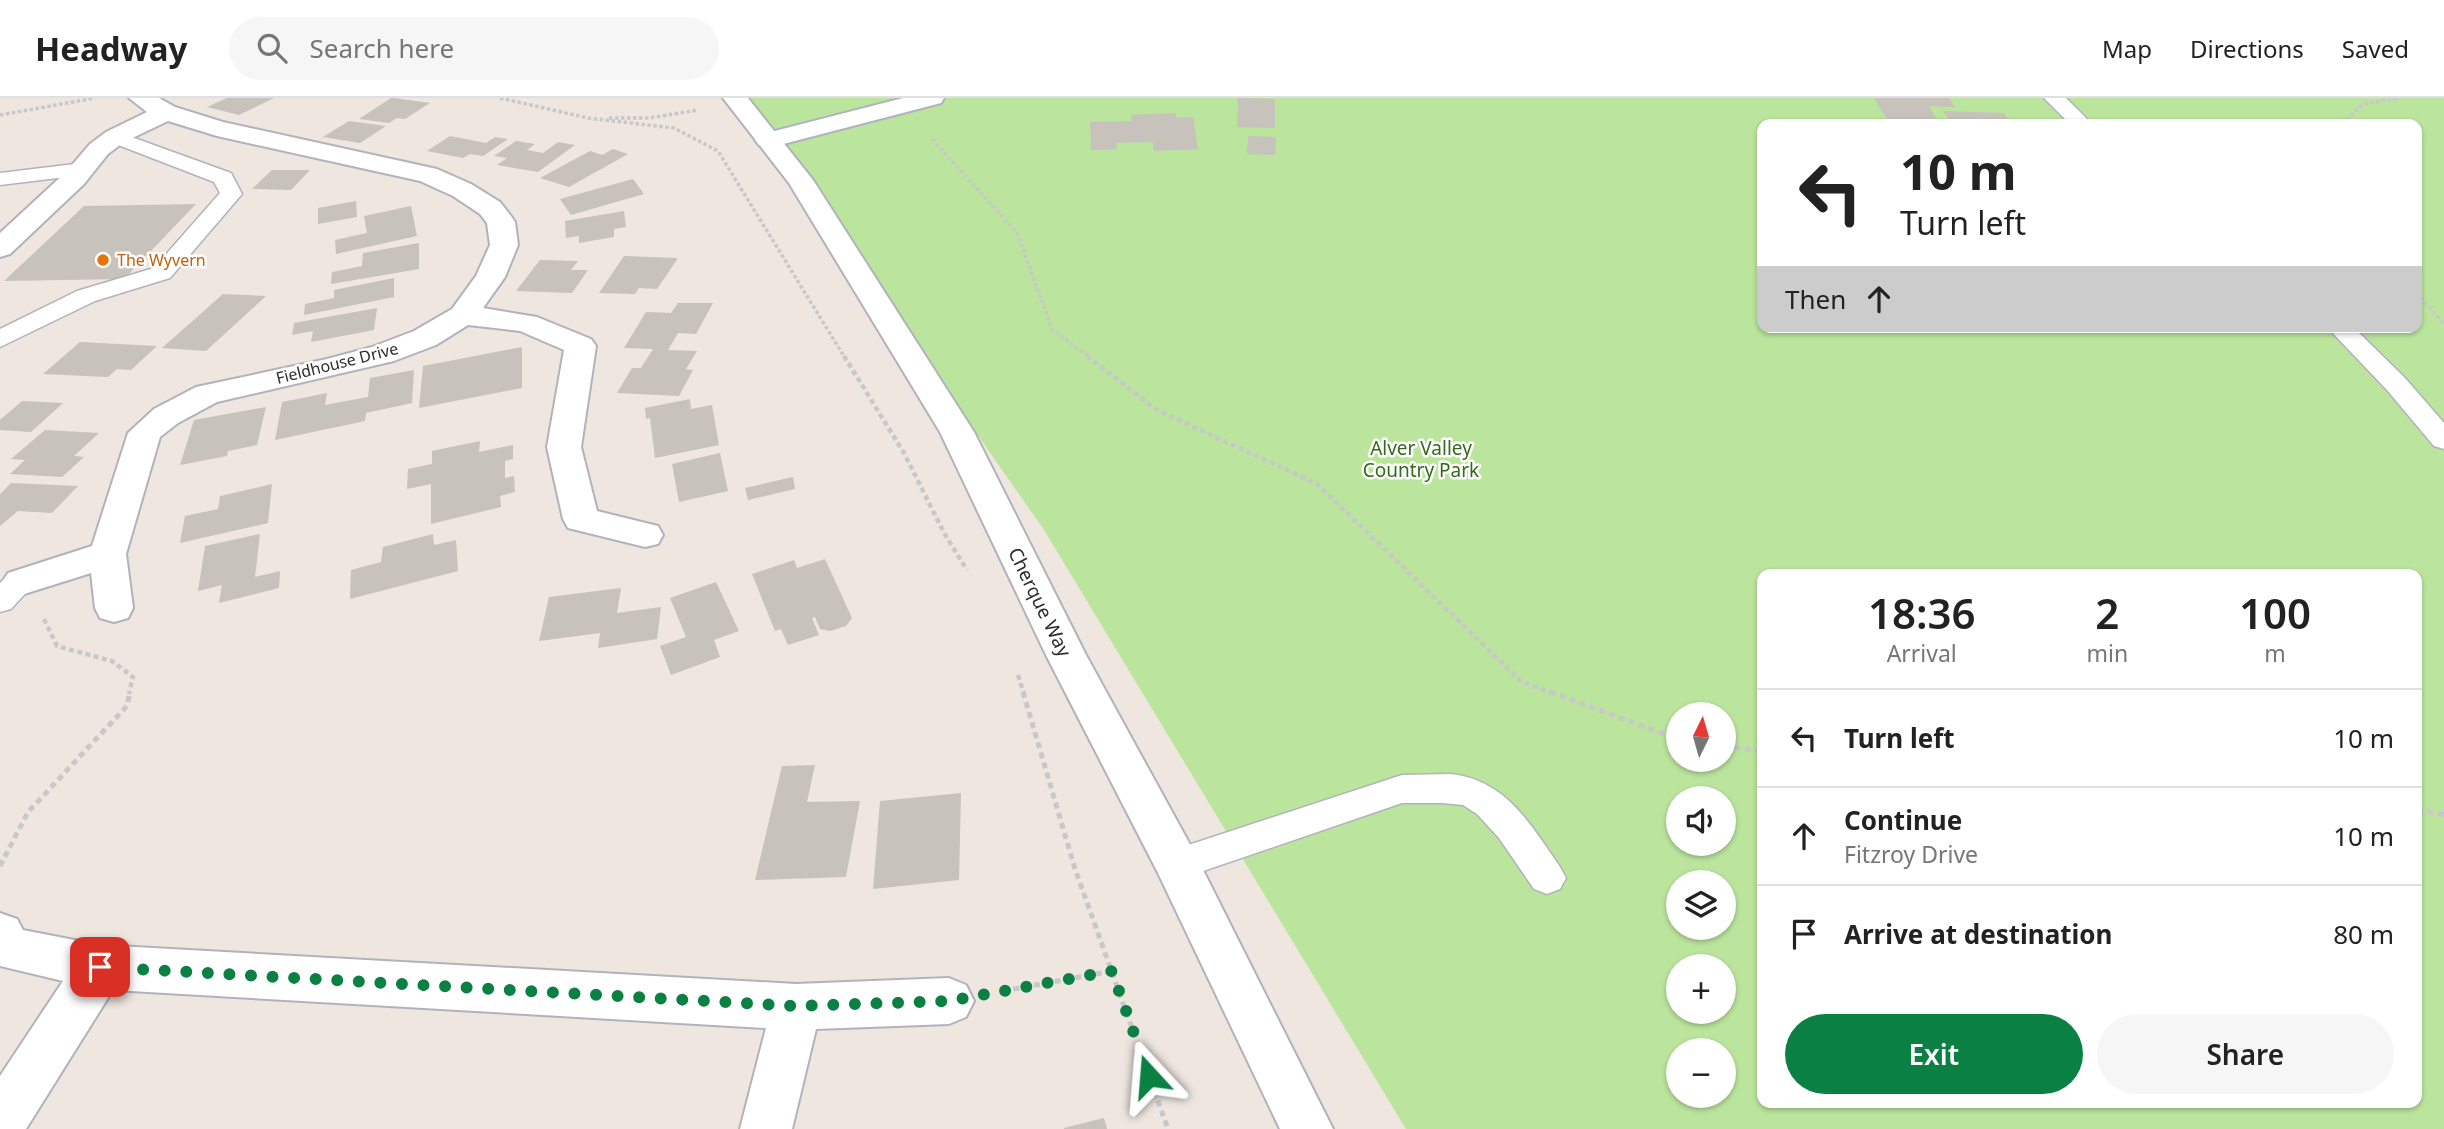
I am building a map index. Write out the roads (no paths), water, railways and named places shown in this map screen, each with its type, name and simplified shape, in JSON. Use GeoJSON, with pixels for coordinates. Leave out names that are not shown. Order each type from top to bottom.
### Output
{"type":"FeatureCollection","features":[{"type":"Feature","properties":{"kind":"street","name":"Cherque Way"},"geometry":{"type":"LineString","coordinates":[[738,101],[800,180],[957,432],[1066,655],[1177,864],[1307,1129]]}},
{"type":"Feature","properties":{"kind":"street"},"geometry":{"type":"LineString","coordinates":[[768,140],[920,101]]}},
{"type":"Feature","properties":{"kind":"street"},"geometry":{"type":"LineString","coordinates":[[0,248],[83,169],[99,149],[153,105]]}},
{"type":"Feature","properties":{"kind":"street","name":"Fieldhouse Drive"},"geometry":{"type":"LineString","coordinates":[[114,608],[108,554],[145,433],[166,416],[207,394],[383,354],[425,338],[463,315],[490,277],[504,245],[501,222],[490,208],[462,190],[428,175],[218,128],[153,105]]}},
{"type":"Feature","properties":{"kind":"street"},"geometry":{"type":"LineString","coordinates":[[463,315],[526,323],[580,346],[564,447],[581,519],[645,535]]}},
{"type":"Feature","properties":{"kind":"street"},"geometry":{"type":"LineString","coordinates":[[11,592],[63,569],[108,554]]}},
{"type":"Feature","properties":{"kind":"street"},"geometry":{"type":"LineString","coordinates":[[0,934],[8,948],[100,967],[796,1006],[949,1001]]}},
{"type":"Feature","properties":{"kind":"street"},"geometry":{"type":"LineString","coordinates":[[0,1122],[100,967]]}},
{"type":"Feature","properties":{"kind":"street"},"geometry":{"type":"LineString","coordinates":[[766,1129],[796,1006]]}},
{"type":"Feature","properties":{"kind":"lane"},"geometry":{"type":"LineString","coordinates":[[2054,98],[2077,119]]}},
{"type":"Feature","properties":{"kind":"lane"},"geometry":{"type":"LineString","coordinates":[[0,339],[86,296],[162,273],[231,194],[223,178],[116,137]]}},
{"type":"Feature","properties":{"kind":"lane"},"geometry":{"type":"LineString","coordinates":[[0,179],[83,169]]}},
{"type":"Feature","properties":{"kind":"lane"},"geometry":{"type":"LineString","coordinates":[[2345,333],[2396,384],[2444,440]]}},
{"type":"Feature","properties":{"kind":"lane"},"geometry":{"type":"LineString","coordinates":[[1177,864],[1402,789],[1441,788],[1470,791],[1494,807],[1547,878]]}},
{"type":"Feature","properties":{"kind":"place","name":"The Wyvern"},"geometry":{"type":"Point","coordinates":[103,260]}},
{"type":"Feature","properties":{"kind":"park label","name":"Alver Valley Country Park"},"geometry":{"type":"Point","coordinates":[1421,459]}}]}
